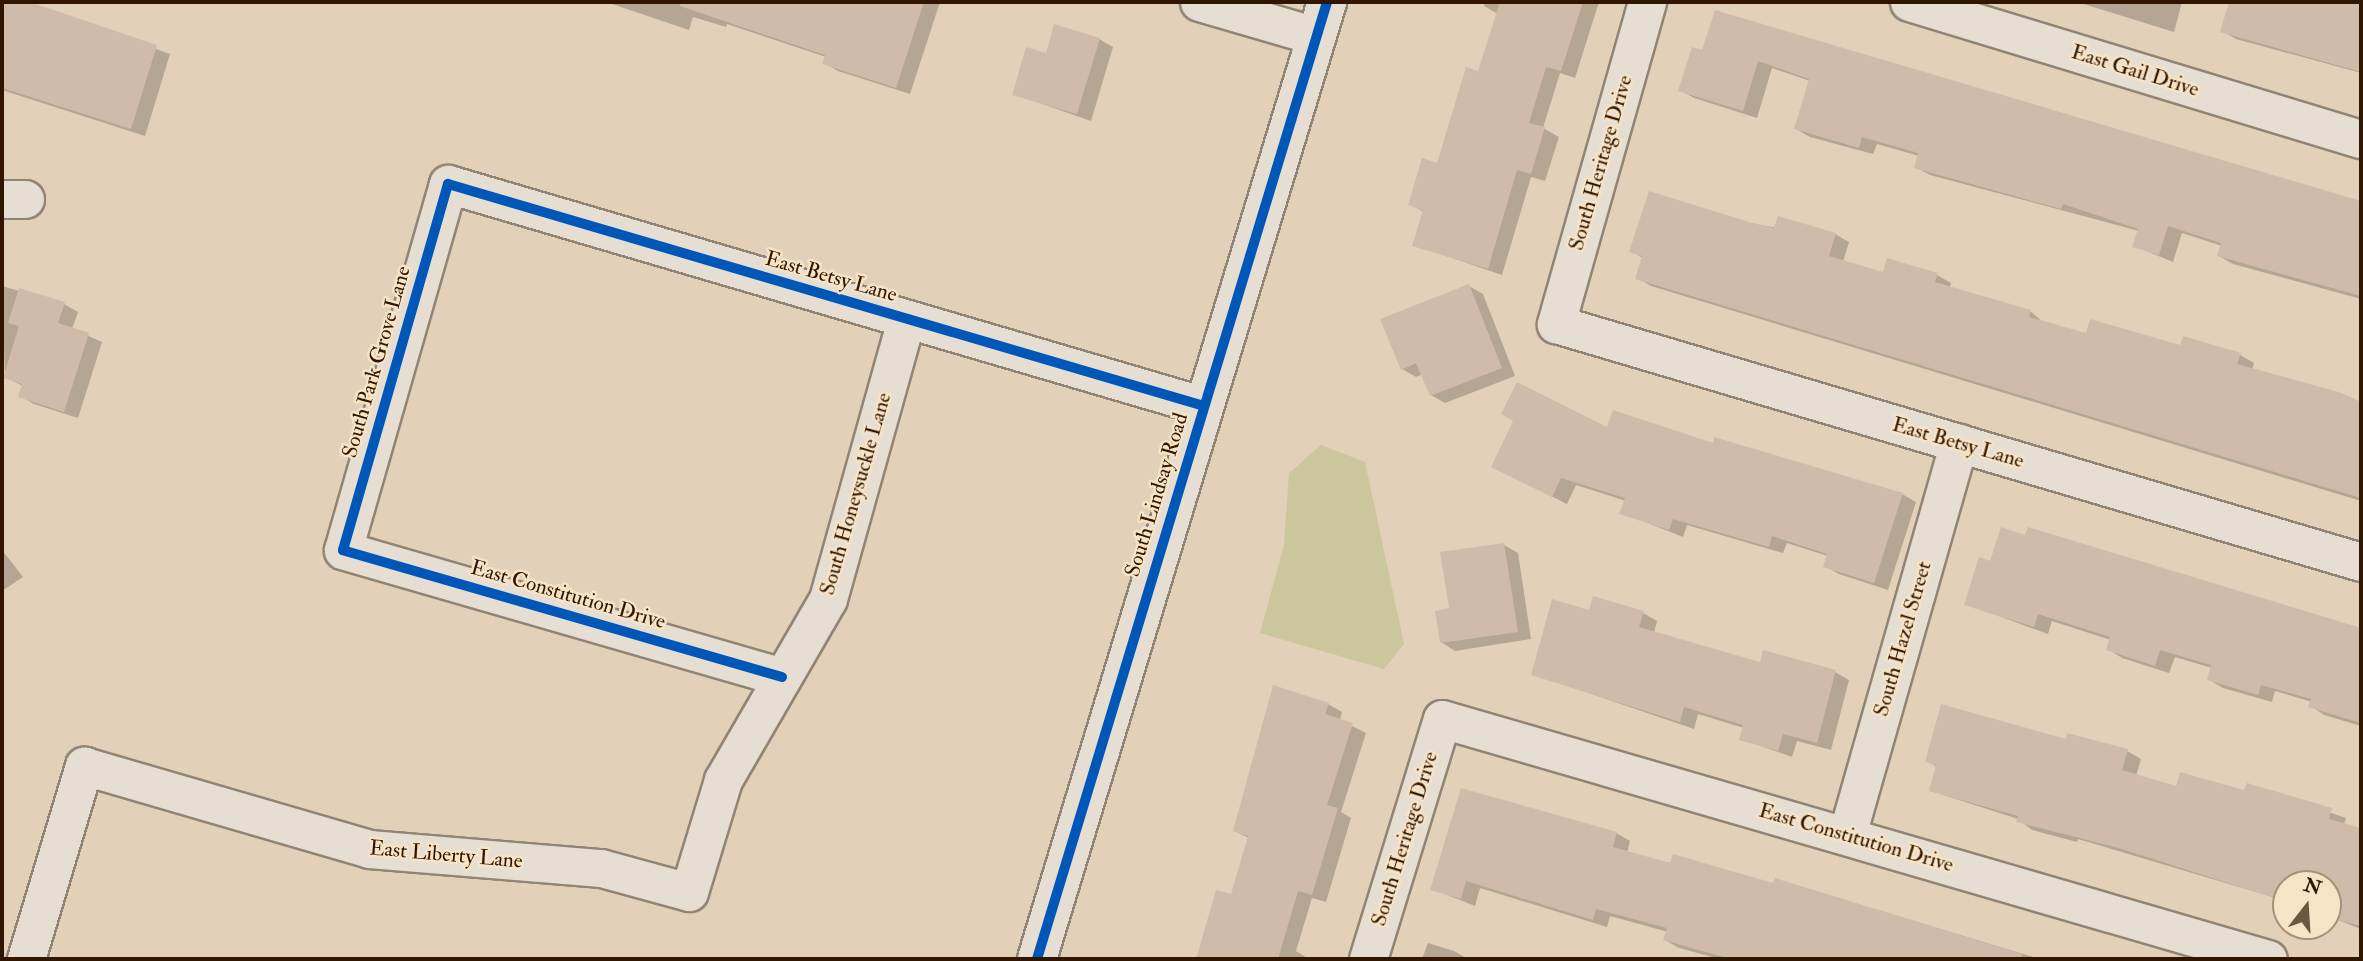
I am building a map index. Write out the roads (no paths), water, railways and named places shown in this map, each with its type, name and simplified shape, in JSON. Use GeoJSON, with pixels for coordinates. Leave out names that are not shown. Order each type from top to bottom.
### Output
{"type":"FeatureCollection","features":[{"type":"Feature","properties":{"kind":"main road","name":"South Lindsay Road"},"geometry":{"type":"LineString","coordinates":[[1037,959],[1321,19]]}},
{"type":"Feature","properties":{"kind":"street"},"geometry":{"type":"LineString","coordinates":[[1199,2],[1321,19]]}},
{"type":"Feature","properties":{"kind":"street","name":"South Heritage Drive"},"geometry":{"type":"LineString","coordinates":[[1556,324],[1647,2]]}},
{"type":"Feature","properties":{"kind":"street","name":"East Gail Drive"},"geometry":{"type":"LineString","coordinates":[[1909,2],[2001,15],[2361,139]]}},
{"type":"Feature","properties":{"kind":"street","name":"East Betsy Lane"},"geometry":{"type":"LineString","coordinates":[[448,184],[1204,405]]}},
{"type":"Feature","properties":{"kind":"street","name":"South Park Grove Lane"},"geometry":{"type":"LineString","coordinates":[[343,550],[448,184]]}},
{"type":"Feature","properties":{"kind":"street","name":"South Honeysuckle Lane"},"geometry":{"type":"LineString","coordinates":[[690,892],[723,780],[828,599],[906,319]]}},
{"type":"Feature","properties":{"kind":"street","name":"East Betsy Lane"},"geometry":{"type":"LineString","coordinates":[[1556,324],[2361,562]]}},
{"type":"Feature","properties":{"kind":"street","name":"South Hazel Street"},"geometry":{"type":"LineString","coordinates":[[1847,835],[1959,443]]}},
{"type":"Feature","properties":{"kind":"street","name":"East Constitution Drive"},"geometry":{"type":"LineString","coordinates":[[343,550],[782,677]]}},
{"type":"Feature","properties":{"kind":"street","name":"South Heritage Drive"},"geometry":{"type":"LineString","coordinates":[[1368,959],[1442,719]]}},
{"type":"Feature","properties":{"kind":"street","name":"East Constitution Drive"},"geometry":{"type":"LineString","coordinates":[[1442,719],[2268,959]]}},
{"type":"Feature","properties":{"kind":"street","name":"East Liberty Lane"},"geometry":{"type":"LineString","coordinates":[[26,959],[84,766],[369,849],[601,869],[690,892]]}}]}
